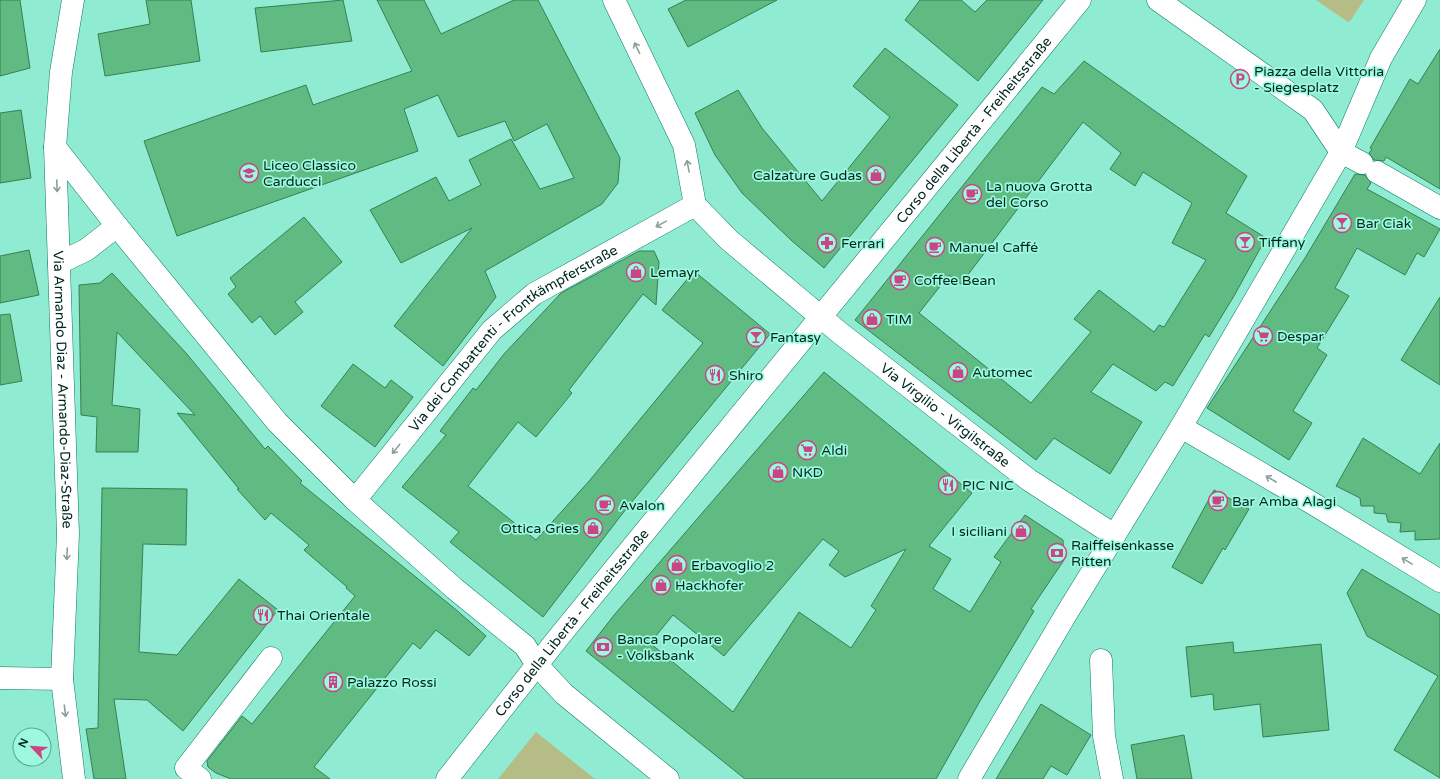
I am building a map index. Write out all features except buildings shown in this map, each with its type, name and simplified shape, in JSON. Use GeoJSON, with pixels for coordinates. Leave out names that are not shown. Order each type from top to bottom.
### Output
{"type":"FeatureCollection","features":[{"type":"Feature","properties":{"kind":"street","name":"Via Armando Diaz - Armando-Diaz-Straße"},"geometry":{"type":"LineString","coordinates":[[73,0],[61,72],[56,147],[68,534],[62,679],[74,779]]}},
{"type":"Feature","properties":{"kind":"street"},"geometry":{"type":"LineString","coordinates":[[614,0],[684,145],[695,205]]}},
{"type":"Feature","properties":{"kind":"street","name":"Corso della Libertà - Freiheitsstraße"},"geometry":{"type":"LineString","coordinates":[[447,779],[537,665],[1080,0]]}},
{"type":"Feature","properties":{"kind":"street"},"geometry":{"type":"LineString","coordinates":[[1158,0],[1313,110],[1341,152],[1440,208]]}},
{"type":"Feature","properties":{"kind":"street"},"geometry":{"type":"LineString","coordinates":[[969,779],[1065,616],[1181,427],[1341,152],[1381,58],[1415,0]]}},
{"type":"Feature","properties":{"kind":"street"},"geometry":{"type":"LineString","coordinates":[[56,147],[117,226],[277,422],[355,500],[455,589],[525,646],[537,665],[564,694],[668,779]]}},
{"type":"Feature","properties":{"kind":"street","name":"Via Virgilio - Virgilstraße"},"geometry":{"type":"LineString","coordinates":[[695,205],[729,240],[821,317],[1029,480],[1114,535]]}},
{"type":"Feature","properties":{"kind":"street","name":"Via dei Combattenti - Frontkämpferstraße"},"geometry":{"type":"LineString","coordinates":[[355,500],[492,330],[534,294],[695,205]]}},
{"type":"Feature","properties":{"kind":"street"},"geometry":{"type":"LineString","coordinates":[[59,263],[86,250],[117,226]]}},
{"type":"Feature","properties":{"kind":"street"},"geometry":{"type":"LineString","coordinates":[[1181,427],[1312,503],[1440,581]]}},
{"type":"Feature","properties":{"kind":"street"},"geometry":{"type":"LineString","coordinates":[[200,779],[186,768],[271,658]]}},
{"type":"Feature","properties":{"kind":"street"},"geometry":{"type":"LineString","coordinates":[[1101,660],[1104,736],[1112,779]]}},
{"type":"Feature","properties":{"kind":"street"},"geometry":{"type":"LineString","coordinates":[[0,678],[62,679]]}},
{"type":"Feature","properties":{"kind":"green space"},"geometry":{"type":"Polygon","coordinates":[[[1316,0],[1364,0],[1351,20],[1348,22],[1316,0]]]}},
{"type":"Feature","properties":{"kind":"green space"},"geometry":{"type":"Polygon","coordinates":[[[536,732],[595,779],[498,779],[536,732]]]}},
{"type":"Feature","properties":{"kind":"place","name":"Piazza della Vittoria - Siegesplatz"},"geometry":{"type":"Point","coordinates":[1240,79]}},
{"type":"Feature","properties":{"kind":"place","name":"Liceo Classico Carducci"},"geometry":{"type":"Point","coordinates":[249,173]}},
{"type":"Feature","properties":{"kind":"place","name":"Calzature Gudas"},"geometry":{"type":"Point","coordinates":[876,175]}},
{"type":"Feature","properties":{"kind":"place","name":"La nuova Grotta del Corso"},"geometry":{"type":"Point","coordinates":[972,194]}},
{"type":"Feature","properties":{"kind":"place","name":"Bar Ciak"},"geometry":{"type":"Point","coordinates":[1342,223]}},
{"type":"Feature","properties":{"kind":"place","name":"Tiffany"},"geometry":{"type":"Point","coordinates":[1245,242]}},
{"type":"Feature","properties":{"kind":"place","name":"Ferrari"},"geometry":{"type":"Point","coordinates":[827,243]}},
{"type":"Feature","properties":{"kind":"place","name":"Manuel Caffé"},"geometry":{"type":"Point","coordinates":[935,247]}},
{"type":"Feature","properties":{"kind":"place","name":"Lemayr"},"geometry":{"type":"Point","coordinates":[636,272]}},
{"type":"Feature","properties":{"kind":"place","name":"Coffee Bean"},"geometry":{"type":"Point","coordinates":[900,280]}},
{"type":"Feature","properties":{"kind":"place","name":"TIM"},"geometry":{"type":"Point","coordinates":[872,319]}},
{"type":"Feature","properties":{"kind":"place","name":"Despar"},"geometry":{"type":"Point","coordinates":[1263,336]}},
{"type":"Feature","properties":{"kind":"place","name":"Fantasy"},"geometry":{"type":"Point","coordinates":[756,337]}},
{"type":"Feature","properties":{"kind":"place","name":"Automec"},"geometry":{"type":"Point","coordinates":[958,372]}},
{"type":"Feature","properties":{"kind":"place","name":"Shiro"},"geometry":{"type":"Point","coordinates":[715,375]}},
{"type":"Feature","properties":{"kind":"place","name":"Aldi"},"geometry":{"type":"Point","coordinates":[807,450]}},
{"type":"Feature","properties":{"kind":"place","name":"NKD"},"geometry":{"type":"Point","coordinates":[778,472]}},
{"type":"Feature","properties":{"kind":"place","name":"PIC NIC"},"geometry":{"type":"Point","coordinates":[948,485]}},
{"type":"Feature","properties":{"kind":"place","name":"Bar Amba Alagi"},"geometry":{"type":"Point","coordinates":[1218,501]}},
{"type":"Feature","properties":{"kind":"place","name":"Avalon"},"geometry":{"type":"Point","coordinates":[605,505]}},
{"type":"Feature","properties":{"kind":"place","name":"Ottica Gries"},"geometry":{"type":"Point","coordinates":[593,528]}},
{"type":"Feature","properties":{"kind":"place","name":"I siciliani"},"geometry":{"type":"Point","coordinates":[1021,531]}},
{"type":"Feature","properties":{"kind":"place","name":"Raiffeisenkasse Ritten"},"geometry":{"type":"Point","coordinates":[1057,553]}},
{"type":"Feature","properties":{"kind":"place","name":"Erbavoglio 2"},"geometry":{"type":"Point","coordinates":[677,565]}},
{"type":"Feature","properties":{"kind":"place","name":"Hackhofer"},"geometry":{"type":"Point","coordinates":[661,585]}},
{"type":"Feature","properties":{"kind":"place","name":"Thai Orientale"},"geometry":{"type":"Point","coordinates":[263,615]}},
{"type":"Feature","properties":{"kind":"place","name":"Banca Popolare - Volksbank"},"geometry":{"type":"Point","coordinates":[603,647]}},
{"type":"Feature","properties":{"kind":"place","name":"Palazzo Rossi"},"geometry":{"type":"Point","coordinates":[333,682]}}]}
